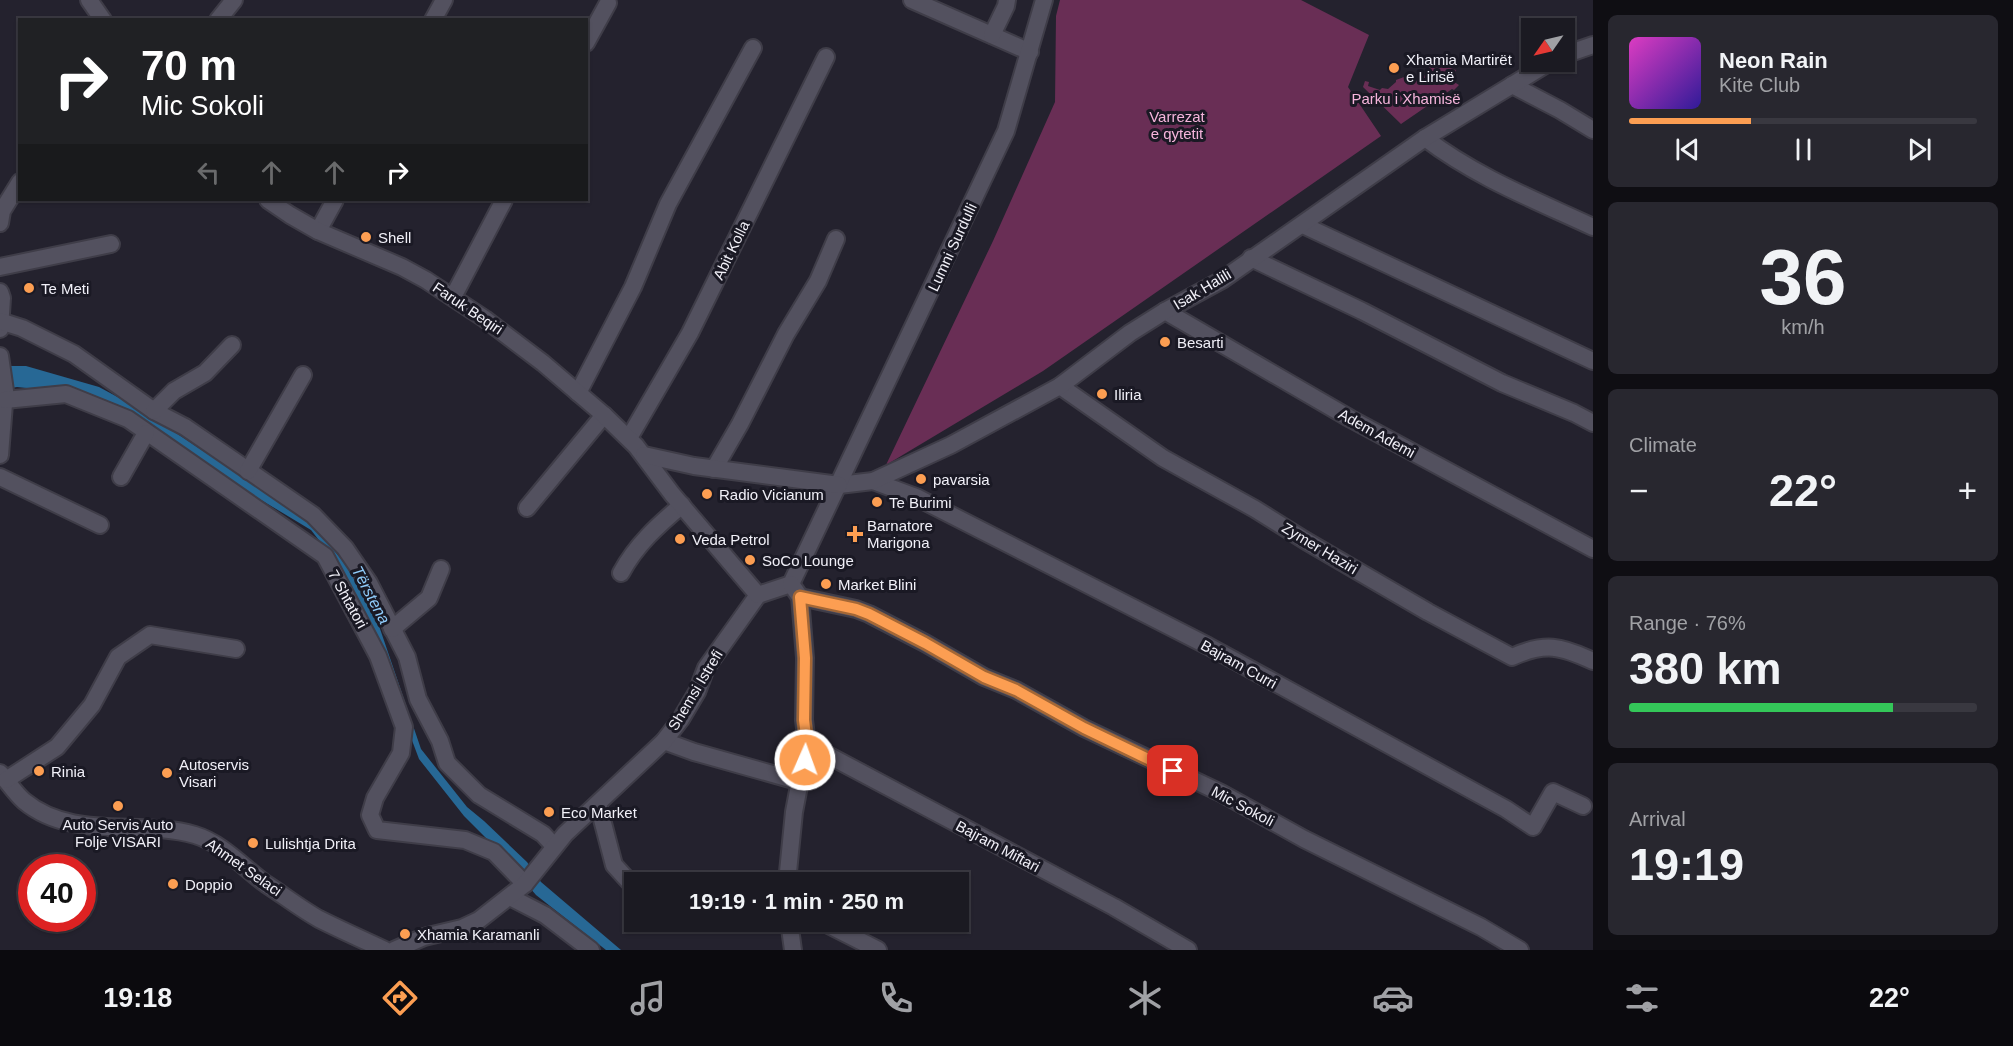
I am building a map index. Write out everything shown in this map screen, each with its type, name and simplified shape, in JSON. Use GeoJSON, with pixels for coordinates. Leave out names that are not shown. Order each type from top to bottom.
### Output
{"type":"FeatureCollection","features":[{"type":"Feature","properties":{"kind":"street"},"geometry":{"type":"LineString","coordinates":[[89,0],[101,18]]}},
{"type":"Feature","properties":{"kind":"street"},"geometry":{"type":"LineString","coordinates":[[220,18],[234,0]]}},
{"type":"Feature","properties":{"kind":"street"},"geometry":{"type":"LineString","coordinates":[[434,18],[444,0]]}},
{"type":"Feature","properties":{"kind":"street"},"geometry":{"type":"LineString","coordinates":[[912,0],[1030,52]]}},
{"type":"Feature","properties":{"kind":"street"},"geometry":{"type":"LineString","coordinates":[[992,35],[1007,0]]}},
{"type":"Feature","properties":{"kind":"street","name":"Lumni Surdulli"},"geometry":{"type":"LineString","coordinates":[[839,485],[1006,131],[1044,0]]}},
{"type":"Feature","properties":{"kind":"street"},"geometry":{"type":"LineString","coordinates":[[588,39],[608,3]]}},
{"type":"Feature","properties":{"kind":"street"},"geometry":{"type":"LineString","coordinates":[[1575,51],[1593,45]]}},
{"type":"Feature","properties":{"kind":"street"},"geometry":{"type":"LineString","coordinates":[[578,393],[624,307],[668,204],[753,48]]}},
{"type":"Feature","properties":{"kind":"street","name":"Abit Kolla"},"geometry":{"type":"LineString","coordinates":[[629,438],[690,333],[826,57]]}},
{"type":"Feature","properties":{"kind":"street","name":"Isak Halili"},"geometry":{"type":"LineString","coordinates":[[839,485],[873,482],[933,454],[1060,386],[1165,311],[1222,280],[1251,258],[1303,225],[1425,138],[1533,72]]}},
{"type":"Feature","properties":{"kind":"street"},"geometry":{"type":"LineString","coordinates":[[1512,85],[1593,130]]}},
{"type":"Feature","properties":{"kind":"street"},"geometry":{"type":"LineString","coordinates":[[1425,138],[1446,154],[1507,188],[1593,227]]}},
{"type":"Feature","properties":{"kind":"street"},"geometry":{"type":"LineString","coordinates":[[0,223],[2,212],[18,185]]}},
{"type":"Feature","properties":{"kind":"street","name":"Faruk Beqiri"},"geometry":{"type":"LineString","coordinates":[[269,201],[318,231],[402,267],[453,297],[515,341],[629,438],[758,595]]}},
{"type":"Feature","properties":{"kind":"street"},"geometry":{"type":"LineString","coordinates":[[318,231],[334,201]]}},
{"type":"Feature","properties":{"kind":"street"},"geometry":{"type":"LineString","coordinates":[[453,297],[503,201]]}},
{"type":"Feature","properties":{"kind":"street"},"geometry":{"type":"LineString","coordinates":[[1303,225],[1593,361]]}},
{"type":"Feature","properties":{"kind":"street"},"geometry":{"type":"LineString","coordinates":[[714,469],[786,334],[818,281],[836,239]]}},
{"type":"Feature","properties":{"kind":"street"},"geometry":{"type":"LineString","coordinates":[[0,267],[111,244]]}},
{"type":"Feature","properties":{"kind":"street"},"geometry":{"type":"LineString","coordinates":[[1251,258],[1362,311],[1502,383],[1575,413],[1593,423]]}},
{"type":"Feature","properties":{"kind":"street"},"geometry":{"type":"LineString","coordinates":[[0,329],[1,295]]}},
{"type":"Feature","properties":{"kind":"street","name":"Adem Ademi"},"geometry":{"type":"LineString","coordinates":[[1165,311],[1378,434],[1593,549]]}},
{"type":"Feature","properties":{"kind":"street"},"geometry":{"type":"LineString","coordinates":[[0,321],[22,328],[74,354],[154,411],[185,427],[313,515],[345,548],[369,583],[407,657],[418,699],[440,741],[447,763],[479,795],[543,834],[554,846]]}},
{"type":"Feature","properties":{"kind":"street"},"geometry":{"type":"LineString","coordinates":[[154,411],[174,392],[205,373],[232,345]]}},
{"type":"Feature","properties":{"kind":"street"},"geometry":{"type":"LineString","coordinates":[[0,356],[4,396],[0,455]]}},
{"type":"Feature","properties":{"kind":"street"},"geometry":{"type":"LineString","coordinates":[[248,471],[303,375]]}},
{"type":"Feature","properties":{"kind":"street","name":"Zymer Haziri"},"geometry":{"type":"LineString","coordinates":[[1060,386],[1163,458],[1255,508],[1306,541],[1428,612],[1512,657],[1546,646],[1566,650],[1593,661]]}},
{"type":"Feature","properties":{"kind":"street","name":"7 Shtatori"},"geometry":{"type":"LineString","coordinates":[[4,396],[66,394],[128,419],[325,556],[378,656],[404,727],[401,753],[375,798],[370,815],[377,830],[465,840],[494,852],[525,884]]}},
{"type":"Feature","properties":{"kind":"street"},"geometry":{"type":"LineString","coordinates":[[527,508],[604,415]]}},
{"type":"Feature","properties":{"kind":"street"},"geometry":{"type":"LineString","coordinates":[[121,477],[146,433]]}},
{"type":"Feature","properties":{"kind":"street"},"geometry":{"type":"LineString","coordinates":[[644,455],[694,466],[839,485],[795,590],[805,658],[804,720],[807,744],[794,812],[788,872]]}},
{"type":"Feature","properties":{"kind":"street"},"geometry":{"type":"LineString","coordinates":[[621,573],[638,547],[677,499],[674,484],[694,466]]}},
{"type":"Feature","properties":{"kind":"street"},"geometry":{"type":"LineString","coordinates":[[0,477],[100,525]]}},
{"type":"Feature","properties":{"kind":"street","name":"Bajram Curri"},"geometry":{"type":"LineString","coordinates":[[873,482],[927,502],[1191,637],[1506,809],[1533,826],[1553,792],[1583,806]]}},
{"type":"Feature","properties":{"kind":"street"},"geometry":{"type":"LineString","coordinates":[[392,629],[429,598],[441,569]]}},
{"type":"Feature","properties":{"kind":"street"},"geometry":{"type":"LineString","coordinates":[[758,595],[795,590]]}},
{"type":"Feature","properties":{"kind":"street","name":"Mic Sokoli"},"geometry":{"type":"LineString","coordinates":[[795,590],[869,614],[984,677],[1016,690],[1084,728],[1221,793],[1304,838],[1481,927],[1520,950]]}},
{"type":"Feature","properties":{"kind":"street","name":"Shemsi Istrefi"},"geometry":{"type":"LineString","coordinates":[[394,950],[424,937],[462,928],[479,920],[525,884],[554,846],[664,741],[681,719],[697,692],[706,668],[758,595]]}},
{"type":"Feature","properties":{"kind":"street"},"geometry":{"type":"LineString","coordinates":[[3,777],[57,747],[92,705],[118,657],[150,635],[236,649]]}},
{"type":"Feature","properties":{"kind":"street"},"geometry":{"type":"LineString","coordinates":[[664,741],[694,752],[801,782]]}},
{"type":"Feature","properties":{"kind":"street","name":"Bajram Miftari"},"geometry":{"type":"LineString","coordinates":[[807,744],[1114,907],[1188,950]]}},
{"type":"Feature","properties":{"kind":"street","name":"Ahmet Selaci"},"geometry":{"type":"LineString","coordinates":[[3,777],[23,800],[50,816],[80,825],[197,835],[217,846],[317,918],[385,950]]}},
{"type":"Feature","properties":{"kind":"street"},"geometry":{"type":"LineString","coordinates":[[598,804],[614,866],[624,876]]}},
{"type":"Feature","properties":{"kind":"street"},"geometry":{"type":"LineString","coordinates":[[510,897],[544,915],[591,950]]}},
{"type":"Feature","properties":{"kind":"street"},"geometry":{"type":"LineString","coordinates":[[791,932],[793,950]]}},
{"type":"Feature","properties":{"kind":"street"},"geometry":{"type":"LineString","coordinates":[[843,932],[878,950]]}},
{"type":"Feature","properties":{"kind":"green space","name":"Varrezat e qytetit"},"geometry":{"type":"Polygon","coordinates":[[[1060,0],[1301,0],[1369,35],[1348,87],[1381,136],[1043,371],[886,465],[993,241],[1055,102],[1056,16],[1060,0]]]}},
{"type":"Feature","properties":{"kind":"green space","name":"Parku i Xhamisë"},"geometry":{"type":"Polygon","coordinates":[[[1432,62],[1456,70],[1451,80],[1459,85],[1401,124],[1363,87],[1365,81],[1369,82],[1368,86],[1380,90],[1388,89],[1396,80],[1404,77],[1421,82],[1432,62]]]}},
{"type":"Feature","properties":{"kind":"water"},"geometry":{"type":"Polygon","coordinates":[[[0,366],[26,366],[99,387],[138,408],[311,522],[346,565],[377,620],[421,749],[467,807],[527,862],[541,882],[621,950],[606,950],[536,895],[495,847],[464,816],[419,759],[386,660],[339,566],[311,530],[85,394],[17,387],[5,389],[0,366]]]}},
{"type":"Feature","properties":{"kind":"place","name":"Xhamia Martirët e Lirisë"},"geometry":{"type":"Point","coordinates":[1394,68]}},
{"type":"Feature","properties":{"kind":"place","name":"Shell"},"geometry":{"type":"Point","coordinates":[366,237]}},
{"type":"Feature","properties":{"kind":"place","name":"Te Meti"},"geometry":{"type":"Point","coordinates":[29,288]}},
{"type":"Feature","properties":{"kind":"place","name":"Besarti"},"geometry":{"type":"Point","coordinates":[1165,342]}},
{"type":"Feature","properties":{"kind":"place","name":"Iliria"},"geometry":{"type":"Point","coordinates":[1102,394]}},
{"type":"Feature","properties":{"kind":"place","name":"pavarsia"},"geometry":{"type":"Point","coordinates":[921,479]}},
{"type":"Feature","properties":{"kind":"place","name":"Radio Vicianum"},"geometry":{"type":"Point","coordinates":[707,494]}},
{"type":"Feature","properties":{"kind":"place","name":"Te Burimi"},"geometry":{"type":"Point","coordinates":[877,502]}},
{"type":"Feature","properties":{"kind":"place","name":"Barnatore Marigona"},"geometry":{"type":"Point","coordinates":[855,534]}},
{"type":"Feature","properties":{"kind":"place","name":"Veda Petrol"},"geometry":{"type":"Point","coordinates":[680,539]}},
{"type":"Feature","properties":{"kind":"place","name":"SoCo Lounge"},"geometry":{"type":"Point","coordinates":[750,560]}},
{"type":"Feature","properties":{"kind":"place","name":"Market Blini"},"geometry":{"type":"Point","coordinates":[826,584]}},
{"type":"Feature","properties":{"kind":"place","name":"Rinia"},"geometry":{"type":"Point","coordinates":[39,771]}},
{"type":"Feature","properties":{"kind":"place","name":"Autoservis Visari"},"geometry":{"type":"Point","coordinates":[167,773]}},
{"type":"Feature","properties":{"kind":"place","name":"Auto Servis Auto Folje VISARI"},"geometry":{"type":"Point","coordinates":[118,806]}},
{"type":"Feature","properties":{"kind":"place","name":"Eco Market"},"geometry":{"type":"Point","coordinates":[549,812]}},
{"type":"Feature","properties":{"kind":"place","name":"Lulishtja Drita"},"geometry":{"type":"Point","coordinates":[253,843]}},
{"type":"Feature","properties":{"kind":"place","name":"Doppio"},"geometry":{"type":"Point","coordinates":[173,884]}},
{"type":"Feature","properties":{"kind":"place","name":"Xhamia Karamanli"},"geometry":{"type":"Point","coordinates":[405,934]}},
{"type":"Feature","properties":{"kind":"route"},"geometry":{"type":"LineString","coordinates":[[805,760],[807,744],[804,720],[805,658],[800,597],[869,614],[984,677],[1016,690],[1084,728],[1173,771]]}},
{"type":"Feature","properties":{"kind":"water label","name":"Tërstena"},"geometry":{"type":"Point","coordinates":[371,595]}}]}
